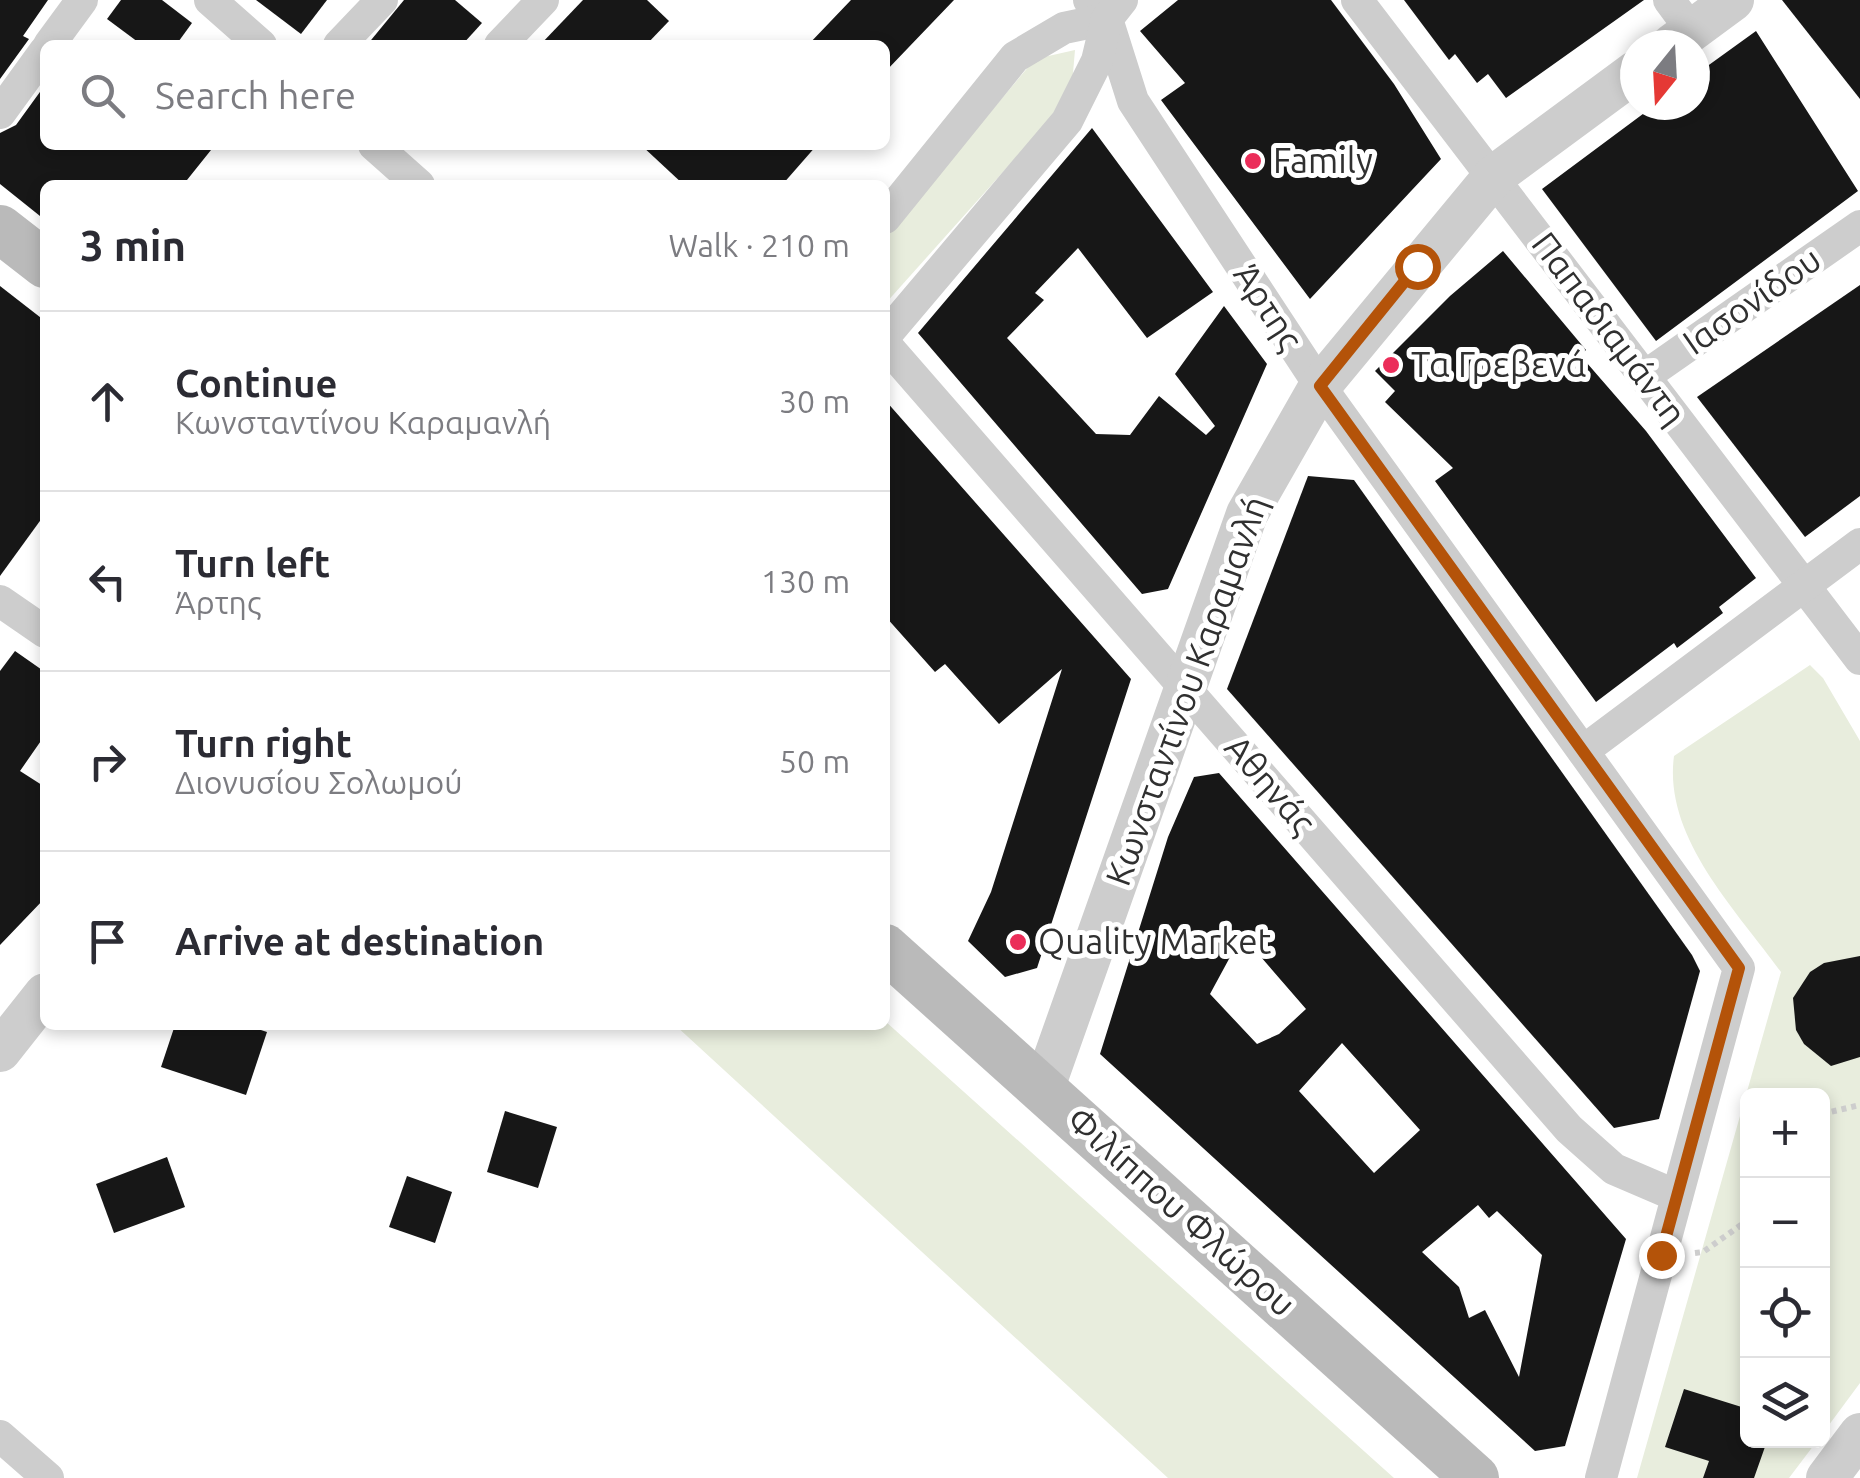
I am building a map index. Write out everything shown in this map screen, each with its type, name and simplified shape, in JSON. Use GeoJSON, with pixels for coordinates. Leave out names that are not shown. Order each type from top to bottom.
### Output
{"type":"FeatureCollection","features":[{"type":"Feature","properties":{"kind":"main road"},"geometry":{"type":"LineString","coordinates":[[0,229],[40,260]]}},
{"type":"Feature","properties":{"kind":"main road","name":"Φιλίππου Φλώρου"},"geometry":{"type":"LineString","coordinates":[[890,952],[1474,1478]]}},
{"type":"Feature","properties":{"kind":"street"},"geometry":{"type":"LineString","coordinates":[[53,40],[82,0]]}},
{"type":"Feature","properties":{"kind":"street"},"geometry":{"type":"LineString","coordinates":[[210,0],[255,40]]}},
{"type":"Feature","properties":{"kind":"street"},"geometry":{"type":"LineString","coordinates":[[344,40],[382,0]]}},
{"type":"Feature","properties":{"kind":"street"},"geometry":{"type":"LineString","coordinates":[[505,40],[542,0]]}},
{"type":"Feature","properties":{"kind":"street","name":"Παπαδιαμάντη"},"geometry":{"type":"LineString","coordinates":[[1357,0],[1860,659]]}},
{"type":"Feature","properties":{"kind":"street"},"geometry":{"type":"LineString","coordinates":[[1678,25],[1734,0]]}},
{"type":"Feature","properties":{"kind":"street"},"geometry":{"type":"LineString","coordinates":[[890,212],[1015,57],[1106,6]]}},
{"type":"Feature","properties":{"kind":"street"},"geometry":{"type":"LineString","coordinates":[[890,334],[1067,121],[1097,61],[1106,6]]}},
{"type":"Feature","properties":{"kind":"street","name":"Άρτης"},"geometry":{"type":"LineString","coordinates":[[1106,6],[1132,101],[1320,386],[1739,968],[1677,1196]]}},
{"type":"Feature","properties":{"kind":"street"},"geometry":{"type":"LineString","coordinates":[[0,113],[40,58]]}},
{"type":"Feature","properties":{"kind":"street","name":"Κωνσταντίνου Καραμανλή"},"geometry":{"type":"LineString","coordinates":[[1044,1088],[1247,514],[1320,386],[1494,176],[1620,83]]}},
{"type":"Feature","properties":{"kind":"street"},"geometry":{"type":"LineString","coordinates":[[391,150],[414,180]]}},
{"type":"Feature","properties":{"kind":"street","name":"Ιασoνίδου"},"geometry":{"type":"LineString","coordinates":[[1645,376],[1860,226]]}},
{"type":"Feature","properties":{"kind":"street","name":"Αθηνάς"},"geometry":{"type":"LineString","coordinates":[[890,346],[1569,1128],[1614,1169],[1677,1196]]}},
{"type":"Feature","properties":{"kind":"street"},"geometry":{"type":"LineString","coordinates":[[1582,751],[1860,544]]}},
{"type":"Feature","properties":{"kind":"street"},"geometry":{"type":"LineString","coordinates":[[2,606],[40,629]]}},
{"type":"Feature","properties":{"kind":"street"},"geometry":{"type":"LineString","coordinates":[[0,1051],[40,1000]]}},
{"type":"Feature","properties":{"kind":"street"},"geometry":{"type":"LineString","coordinates":[[1601,1478],[1677,1196]]}},
{"type":"Feature","properties":{"kind":"street"},"geometry":{"type":"LineString","coordinates":[[1827,1478],[1860,1434]]}},
{"type":"Feature","properties":{"kind":"street"},"geometry":{"type":"LineString","coordinates":[[0,1436],[48,1478]]}},
{"type":"Feature","properties":{"kind":"path"},"geometry":{"type":"LineString","coordinates":[[1830,1112],[1860,1105]]}},
{"type":"Feature","properties":{"kind":"path"},"geometry":{"type":"LineString","coordinates":[[1661,1255],[1703,1252],[1740,1226]]}},
{"type":"Feature","properties":{"kind":"green space"},"geometry":{"type":"Polygon","coordinates":[[[1075,50],[1071,96],[890,298],[890,231],[1035,59],[1075,50]]]}},
{"type":"Feature","properties":{"kind":"green space"},"geometry":{"type":"Polygon","coordinates":[[[1810,665],[1823,678],[1860,741],[1860,1383],[1830,1424],[1830,1088],[1748,1088],[1781,972],[1724,898],[1691,844],[1674,786],[1674,756],[1810,665]]]}},
{"type":"Feature","properties":{"kind":"green space"},"geometry":{"type":"Polygon","coordinates":[[[890,1025],[1394,1478],[1168,1478],[680,1030],[890,1030],[890,1025]]]}},
{"type":"Feature","properties":{"kind":"green space"},"geometry":{"type":"Polygon","coordinates":[[[1740,1116],[1740,1448],[1812,1448],[1789,1478],[1637,1478],[1740,1116]]]}},
{"type":"Feature","properties":{"kind":"building"},"geometry":{"type":"Polygon","coordinates":[[[0,0],[48,0],[23,36],[29,39],[0,79],[0,0]]]}},
{"type":"Feature","properties":{"kind":"building"},"geometry":{"type":"Polygon","coordinates":[[[121,0],[162,0],[192,23],[180,40],[135,40],[107,19],[121,0]]]}},
{"type":"Feature","properties":{"kind":"building"},"geometry":{"type":"Polygon","coordinates":[[[256,0],[327,0],[301,34],[256,0]]]}},
{"type":"Feature","properties":{"kind":"building"},"geometry":{"type":"Polygon","coordinates":[[[404,0],[455,0],[482,23],[467,40],[371,40],[404,0]]]}},
{"type":"Feature","properties":{"kind":"building"},"geometry":{"type":"Polygon","coordinates":[[[583,0],[647,0],[669,21],[651,40],[545,40],[583,0]]]}},
{"type":"Feature","properties":{"kind":"building"},"geometry":{"type":"Polygon","coordinates":[[[851,0],[954,0],[890,67],[890,40],[813,40],[851,0]]]}},
{"type":"Feature","properties":{"kind":"building"},"geometry":{"type":"Polygon","coordinates":[[[1178,0],[1331,0],[1394,84],[1441,159],[1310,299],[1161,100],[1185,83],[1140,31],[1178,0]]]}},
{"type":"Feature","properties":{"kind":"building"},"geometry":{"type":"Polygon","coordinates":[[[1404,0],[1644,0],[1506,98],[1488,74],[1477,83],[1455,54],[1449,60],[1404,0]]]}},
{"type":"Feature","properties":{"kind":"building"},"geometry":{"type":"Polygon","coordinates":[[[1782,0],[1860,0],[1860,99],[1782,0]]]}},
{"type":"Feature","properties":{"kind":"building"},"geometry":{"type":"Polygon","coordinates":[[[1756,31],[1858,191],[1656,341],[1542,189],[1635,120],[1710,120],[1710,64],[1756,31]]]}},
{"type":"Feature","properties":{"kind":"building"},"geometry":{"type":"Polygon","coordinates":[[[40,92],[40,150],[211,150],[187,180],[40,180],[40,216],[0,184],[0,133],[16,125],[40,92]]]}},
{"type":"Feature","properties":{"kind":"building"},"geometry":{"type":"Polygon","coordinates":[[[1092,128],[1213,292],[1147,338],[1078,248],[1035,293],[1044,300],[1007,338],[1096,434],[1130,435],[1159,396],[1206,435],[1215,426],[1175,374],[1224,306],[1267,364],[1168,589],[1142,594],[918,333],[1092,128]]]}},
{"type":"Feature","properties":{"kind":"building"},"geometry":{"type":"Polygon","coordinates":[[[646,150],[813,150],[786,180],[679,180],[646,150]]]}},
{"type":"Feature","properties":{"kind":"building"},"geometry":{"type":"Polygon","coordinates":[[[1503,251],[1586,350],[1580,355],[1646,431],[1756,578],[1719,607],[1723,613],[1677,648],[1674,643],[1596,702],[1435,481],[1453,468],[1385,402],[1395,391],[1375,371],[1450,296],[1503,251]]]}},
{"type":"Feature","properties":{"kind":"building"},"geometry":{"type":"Polygon","coordinates":[[[1860,285],[1860,496],[1805,537],[1697,397],[1860,285]]]}},
{"type":"Feature","properties":{"kind":"building"},"geometry":{"type":"Polygon","coordinates":[[[0,286],[40,317],[40,521],[0,576],[0,286]]]}},
{"type":"Feature","properties":{"kind":"building"},"geometry":{"type":"Polygon","coordinates":[[[890,406],[1131,679],[1037,968],[1005,977],[968,941],[991,892],[1062,669],[999,724],[945,664],[935,672],[890,622],[890,406]]]}},
{"type":"Feature","properties":{"kind":"building"},"geometry":{"type":"Polygon","coordinates":[[[1308,476],[1354,480],[1692,955],[1700,971],[1659,1119],[1614,1128],[1227,689],[1308,476]]]}},
{"type":"Feature","properties":{"kind":"building"},"geometry":{"type":"Polygon","coordinates":[[[15,651],[40,668],[40,742],[20,771],[40,784],[40,903],[0,945],[0,671],[15,651]]]}},
{"type":"Feature","properties":{"kind":"building"},"geometry":{"type":"Polygon","coordinates":[[[1219,773],[1626,1239],[1565,1446],[1535,1451],[1100,1054],[1168,837],[1194,777],[1219,773]],[[1242,935],[1210,994],[1257,1044],[1279,1034],[1306,1009],[1242,935]],[[1342,1043],[1299,1091],[1374,1173],[1420,1130],[1342,1043]],[[1478,1205],[1422,1252],[1459,1287],[1469,1318],[1485,1310],[1519,1377],[1542,1255],[1497,1211],[1489,1218],[1478,1205]]]}},
{"type":"Feature","properties":{"kind":"building"},"geometry":{"type":"Polygon","coordinates":[[[1860,956],[1860,1057],[1831,1066],[1804,1044],[1796,1030],[1793,998],[1810,972],[1824,963],[1860,956]]]}},
{"type":"Feature","properties":{"kind":"building"},"geometry":{"type":"Polygon","coordinates":[[[173,1030],[267,1032],[246,1095],[161,1067],[173,1030]]]}},
{"type":"Feature","properties":{"kind":"building"},"geometry":{"type":"Polygon","coordinates":[[[505,1111],[557,1127],[538,1188],[487,1172],[505,1111]]]}},
{"type":"Feature","properties":{"kind":"building"},"geometry":{"type":"Polygon","coordinates":[[[167,1157],[185,1207],[114,1233],[96,1184],[167,1157]]]}},
{"type":"Feature","properties":{"kind":"building"},"geometry":{"type":"Polygon","coordinates":[[[407,1176],[452,1192],[435,1243],[389,1227],[407,1176]]]}},
{"type":"Feature","properties":{"kind":"building"},"geometry":{"type":"Polygon","coordinates":[[[1684,1389],[1740,1406],[1740,1448],[1765,1448],[1754,1478],[1703,1478],[1709,1461],[1665,1447],[1684,1389]]]}},
{"type":"Feature","properties":{"kind":"place","name":"Family"},"geometry":{"type":"Point","coordinates":[1253,161]}},
{"type":"Feature","properties":{"kind":"place","name":"Τα Γρεβενά"},"geometry":{"type":"Point","coordinates":[1391,365]}},
{"type":"Feature","properties":{"kind":"place","name":"Quality Market"},"geometry":{"type":"Point","coordinates":[1018,942]}},
{"type":"Feature","properties":{"kind":"route"},"geometry":{"type":"LineString","coordinates":[[1417,266],[1320,386],[1739,968],[1661,1255]]}}]}
